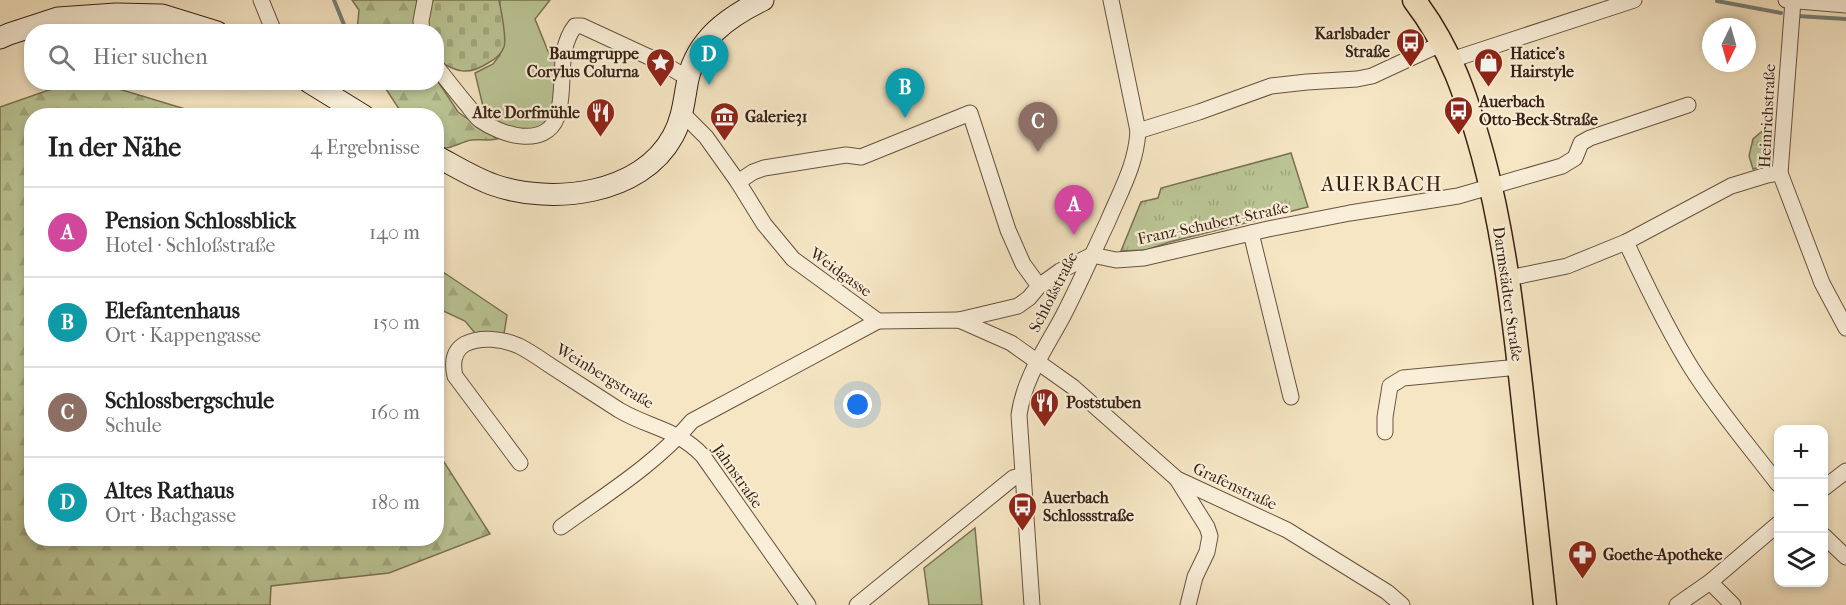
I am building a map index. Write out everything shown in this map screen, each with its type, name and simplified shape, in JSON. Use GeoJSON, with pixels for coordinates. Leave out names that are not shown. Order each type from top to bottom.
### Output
{"type":"FeatureCollection","features":[{"type":"Feature","properties":{"kind":"main road"},"geometry":{"type":"LineString","coordinates":[[444,160],[493,185],[517,191],[551,194],[581,192],[606,187],[631,178],[662,153],[671,140],[683,114],[688,78],[697,55],[712,33],[729,19],[764,0]]}},
{"type":"Feature","properties":{"kind":"main road","name":"Darmstädter Straße"},"geometry":{"type":"LineString","coordinates":[[1414,0],[1447,51],[1472,118],[1490,186],[1509,278],[1545,605]]}},
{"type":"Feature","properties":{"kind":"main road"},"geometry":{"type":"LineString","coordinates":[[40,24],[58,18],[116,14],[162,15],[191,24]]}},
{"type":"Feature","properties":{"kind":"main road"},"geometry":{"type":"LineString","coordinates":[[0,38],[24,29]]}},
{"type":"Feature","properties":{"kind":"main road"},"geometry":{"type":"LineString","coordinates":[[322,90],[351,108]]}},
{"type":"Feature","properties":{"kind":"street"},"geometry":{"type":"LineString","coordinates":[[261,0],[271,24]]}},
{"type":"Feature","properties":{"kind":"street"},"geometry":{"type":"LineString","coordinates":[[421,24],[425,0]]}},
{"type":"Feature","properties":{"kind":"street","name":"Schloßstraße"},"geometry":{"type":"LineString","coordinates":[[1032,605],[1019,415],[1021,398],[1092,255],[1137,149],[1138,131],[1111,0]]}},
{"type":"Feature","properties":{"kind":"street"},"geometry":{"type":"LineString","coordinates":[[1138,131],[1271,86],[1372,76],[1447,51],[1634,0]]}},
{"type":"Feature","properties":{"kind":"street"},"geometry":{"type":"LineString","coordinates":[[1789,1],[1846,5]]}},
{"type":"Feature","properties":{"kind":"street","name":"Heinrichstraße"},"geometry":{"type":"LineString","coordinates":[[1789,1],[1780,173],[1822,283],[1846,327]]}},
{"type":"Feature","properties":{"kind":"street"},"geometry":{"type":"LineString","coordinates":[[444,76],[479,120],[512,135],[526,136],[536,136],[544,132],[557,117],[560,105],[561,67],[569,34],[574,26],[582,26],[662,63],[688,78]]}},
{"type":"Feature","properties":{"kind":"street","name":"Franz-Schubert-Straße"},"geometry":{"type":"LineString","coordinates":[[1092,255],[1116,260],[1144,258],[1350,213],[1458,196],[1562,166],[1575,158],[1581,143],[1590,138],[1688,105]]}},
{"type":"Feature","properties":{"kind":"street"},"geometry":{"type":"LineString","coordinates":[[738,182],[764,168],[846,155],[861,157],[970,113],[1008,230],[1023,264],[1039,286]]}},
{"type":"Feature","properties":{"kind":"street","name":"Weidgasse"},"geometry":{"type":"LineString","coordinates":[[683,114],[706,137],[764,224],[793,259],[878,321],[959,320],[1011,343],[1037,362]]}},
{"type":"Feature","properties":{"kind":"street"},"geometry":{"type":"LineString","coordinates":[[1509,278],[1567,266],[1626,242],[1731,186],[1780,173]]}},
{"type":"Feature","properties":{"kind":"street"},"geometry":{"type":"LineString","coordinates":[[1251,233],[1291,397]]}},
{"type":"Feature","properties":{"kind":"street"},"geometry":{"type":"LineString","coordinates":[[1626,242],[1651,294],[1692,368],[1728,421],[1775,479]]}},
{"type":"Feature","properties":{"kind":"street"},"geometry":{"type":"LineString","coordinates":[[959,320],[1018,306],[1039,286],[1060,271],[1092,255]]}},
{"type":"Feature","properties":{"kind":"street"},"geometry":{"type":"LineString","coordinates":[[561,527],[642,467],[680,436],[692,421],[878,321]]}},
{"type":"Feature","properties":{"kind":"street","name":"Weinbergstraße"},"geometry":{"type":"LineString","coordinates":[[520,463],[455,376],[453,361],[455,353],[461,346],[471,341],[495,340],[518,346],[622,412],[680,436]]}},
{"type":"Feature","properties":{"kind":"street","name":"Grafenstraße"},"geometry":{"type":"LineString","coordinates":[[1037,362],[1073,387],[1177,479],[1287,530],[1387,592],[1402,605]]}},
{"type":"Feature","properties":{"kind":"street"},"geometry":{"type":"LineString","coordinates":[[1385,432],[1390,386],[1403,378],[1519,367]]}},
{"type":"Feature","properties":{"kind":"street","name":"Jahnstraße"},"geometry":{"type":"LineString","coordinates":[[680,436],[703,456],[808,605]]}},
{"type":"Feature","properties":{"kind":"street"},"geometry":{"type":"LineString","coordinates":[[1828,485],[1846,471]]}},
{"type":"Feature","properties":{"kind":"street"},"geometry":{"type":"LineString","coordinates":[[857,605],[1013,478],[1023,475]]}},
{"type":"Feature","properties":{"kind":"street"},"geometry":{"type":"LineString","coordinates":[[1177,479],[1207,527],[1210,537],[1207,552],[1195,577],[1188,605]]}},
{"type":"Feature","properties":{"kind":"street"},"geometry":{"type":"LineString","coordinates":[[1677,605],[1710,582],[1774,528]]}},
{"type":"Feature","properties":{"kind":"street"},"geometry":{"type":"LineString","coordinates":[[1828,540],[1846,557]]}},
{"type":"Feature","properties":{"kind":"street"},"geometry":{"type":"LineString","coordinates":[[1710,582],[1733,605]]}},
{"type":"Feature","properties":{"kind":"green space"},"geometry":{"type":"Polygon","coordinates":[[[352,0],[416,0],[419,4],[418,24],[358,24],[359,10],[352,0]]]}},
{"type":"Feature","properties":{"kind":"green space"},"geometry":{"type":"Polygon","coordinates":[[[434,0],[499,0],[505,37],[500,55],[481,67],[468,71],[456,70],[444,64],[444,24],[427,24],[428,5],[434,0]]]}},
{"type":"Feature","properties":{"kind":"green space"},"geometry":{"type":"Polygon","coordinates":[[[500,0],[550,0],[535,19],[550,56],[557,60],[553,113],[542,128],[524,133],[486,119],[475,73],[493,64],[500,55],[500,0]]]}},
{"type":"Feature","properties":{"kind":"green space"},"geometry":{"type":"Polygon","coordinates":[[[49,90],[122,90],[182,108],[24,108],[24,546],[444,546],[444,462],[490,534],[389,573],[271,586],[270,605],[0,605],[0,107],[49,90]]]}},
{"type":"Feature","properties":{"kind":"green space"},"geometry":{"type":"Polygon","coordinates":[[[387,90],[444,90],[458,112],[497,139],[471,140],[444,148],[444,108],[398,108],[387,90]]]}},
{"type":"Feature","properties":{"kind":"green space"},"geometry":{"type":"Polygon","coordinates":[[[1773,122],[1769,164],[1753,169],[1749,156],[1753,139],[1773,122]]]}},
{"type":"Feature","properties":{"kind":"green space"},"geometry":{"type":"Polygon","coordinates":[[[1291,153],[1308,207],[1146,250],[1121,251],[1141,202],[1158,198],[1161,188],[1291,153]]]}},
{"type":"Feature","properties":{"kind":"green space"},"geometry":{"type":"Polygon","coordinates":[[[444,273],[507,315],[504,334],[475,333],[465,321],[444,311],[444,273]]]}},
{"type":"Feature","properties":{"kind":"green space"},"geometry":{"type":"Polygon","coordinates":[[[975,528],[982,605],[929,605],[924,568],[975,528]]]}},
{"type":"Feature","properties":{"kind":"waterway"},"geometry":{"type":"LineString","coordinates":[[334,0],[344,24]]}},
{"type":"Feature","properties":{"kind":"waterway"},"geometry":{"type":"LineString","coordinates":[[1717,1],[1781,13]]}},
{"type":"Feature","properties":{"kind":"waterway"},"geometry":{"type":"LineString","coordinates":[[1797,16],[1846,19]]}},
{"type":"Feature","properties":{"kind":"place","name":"Karlsbader Straße"},"geometry":{"type":"Point","coordinates":[1411,68]}},
{"type":"Feature","properties":{"kind":"place","name":"Altes Rathaus"},"geometry":{"type":"Point","coordinates":[709,85]}},
{"type":"Feature","properties":{"kind":"place","name":"Baumgruppe Corylus Colurna"},"geometry":{"type":"Point","coordinates":[660,88]}},
{"type":"Feature","properties":{"kind":"place","name":"Hatice’s Hairstyle"},"geometry":{"type":"Point","coordinates":[1489,88]}},
{"type":"Feature","properties":{"kind":"place","name":"Elefantenhaus"},"geometry":{"type":"Point","coordinates":[905,118]}},
{"type":"Feature","properties":{"kind":"place","name":"Auerbach Otto-Beck-Straße"},"geometry":{"type":"Point","coordinates":[1458,136]}},
{"type":"Feature","properties":{"kind":"place","name":"Alte Dorfmühle"},"geometry":{"type":"Point","coordinates":[601,138]}},
{"type":"Feature","properties":{"kind":"place","name":"Galerie31"},"geometry":{"type":"Point","coordinates":[724,142]}},
{"type":"Feature","properties":{"kind":"place","name":"Schlossbergschule"},"geometry":{"type":"Point","coordinates":[1038,152]}},
{"type":"Feature","properties":{"kind":"place","name":"Pension Schlossblick"},"geometry":{"type":"Point","coordinates":[1074,235]}},
{"type":"Feature","properties":{"kind":"place","name":"Poststuben"},"geometry":{"type":"Point","coordinates":[1045,428]}},
{"type":"Feature","properties":{"kind":"place","name":"Auerbach Schlossstraße"},"geometry":{"type":"Point","coordinates":[1022,532]}},
{"type":"Feature","properties":{"kind":"place","name":"Goethe-Apotheke"},"geometry":{"type":"Point","coordinates":[1582,580]}},
{"type":"Feature","properties":{"kind":"district","name":"AUERBACH"},"geometry":{"type":"Point","coordinates":[1382,184]}}]}
